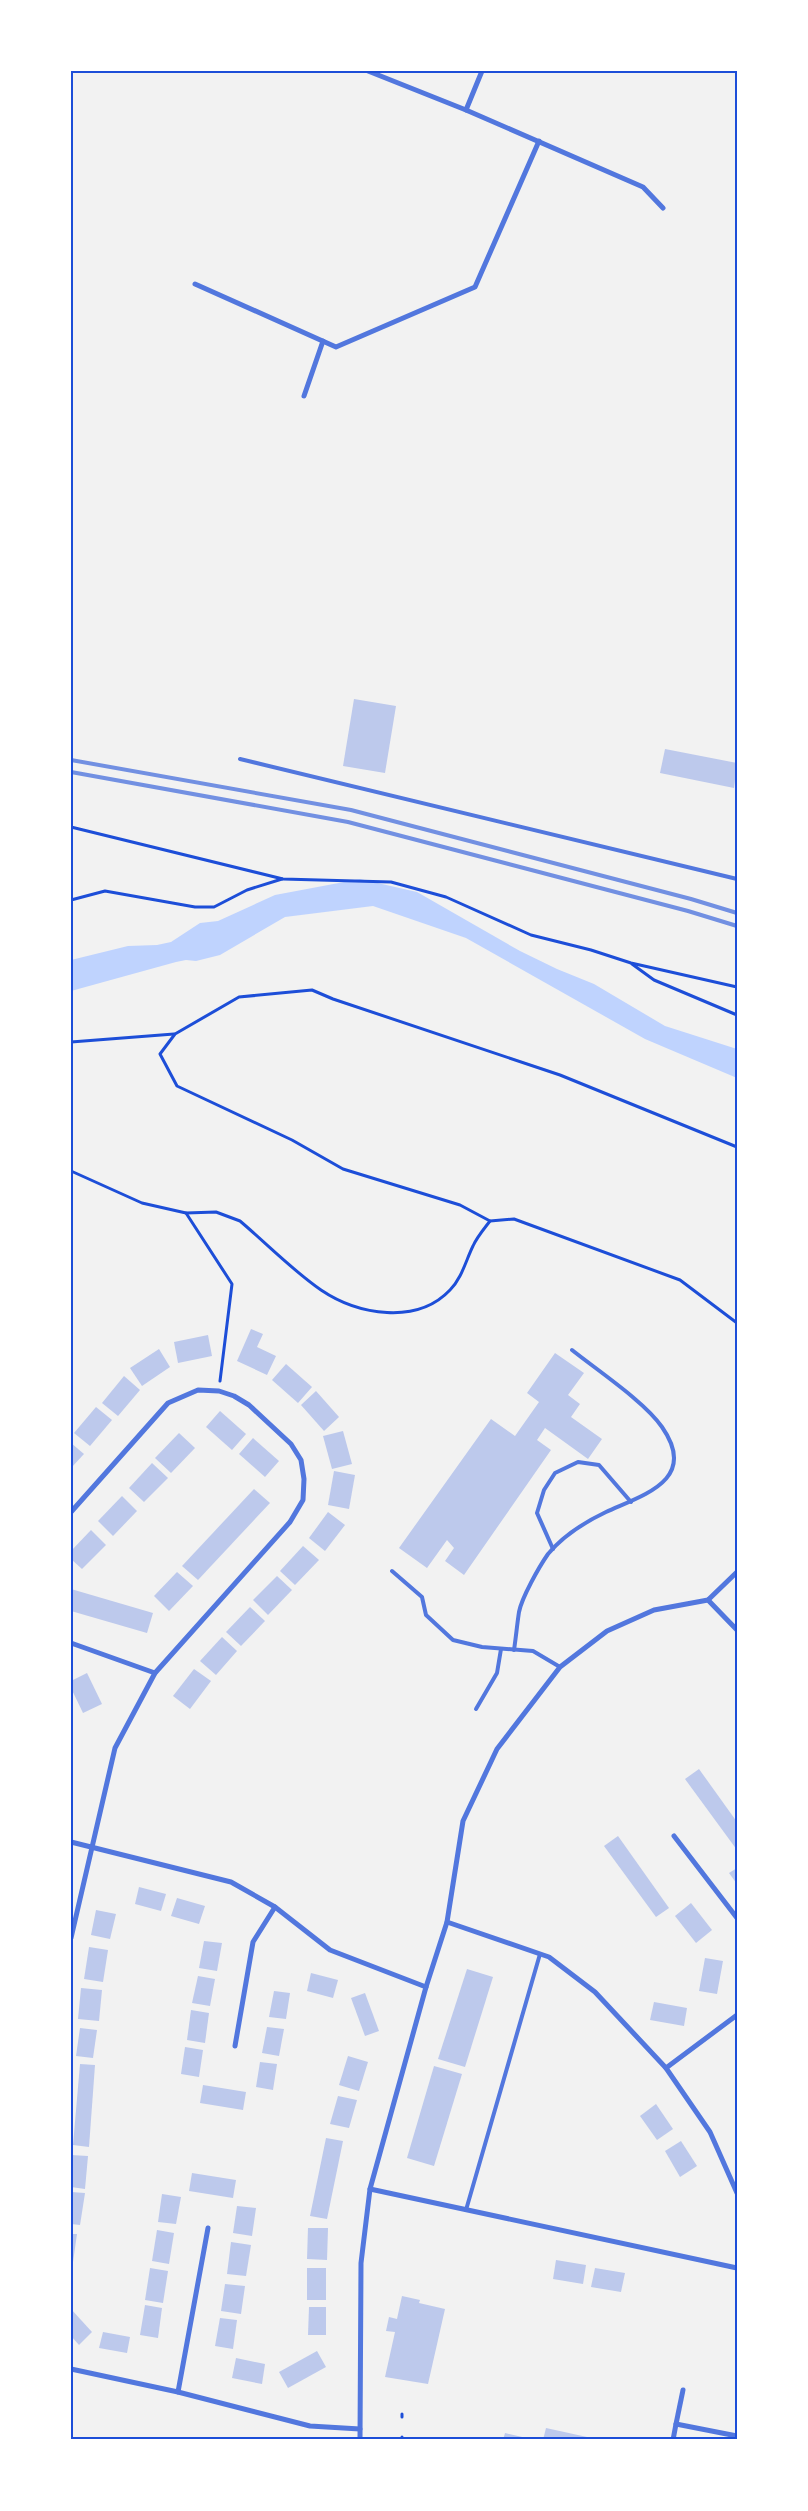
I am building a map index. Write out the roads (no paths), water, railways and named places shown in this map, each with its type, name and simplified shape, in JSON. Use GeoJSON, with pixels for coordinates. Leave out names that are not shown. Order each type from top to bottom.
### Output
{"type":"FeatureCollection","features":[{"type":"Feature","properties":{"kind":"street"},"geometry":{"type":"LineString","coordinates":[[368,71],[466,110],[642,186],[663,208]]}},
{"type":"Feature","properties":{"kind":"street"},"geometry":{"type":"LineString","coordinates":[[466,110],[482,71]]}},
{"type":"Feature","properties":{"kind":"street"},"geometry":{"type":"LineString","coordinates":[[195,284],[336,346],[475,287],[539,141]]}},
{"type":"Feature","properties":{"kind":"street"},"geometry":{"type":"LineString","coordinates":[[304,396],[324,341]]}},
{"type":"Feature","properties":{"kind":"street"},"geometry":{"type":"LineString","coordinates":[[71,1512],[168,1403],[198,1390],[219,1391],[234,1396],[249,1405],[290,1444],[301,1460],[304,1479],[303,1500],[290,1522],[155,1673],[115,1748],[71,1938]]}},
{"type":"Feature","properties":{"kind":"street"},"geometry":{"type":"LineString","coordinates":[[360,2440],[361,2263],[370,2189],[426,1987],[448,1922],[463,1821],[497,1749],[560,1667],[607,1631],[654,1610],[708,1600],[737,1572]]}},
{"type":"Feature","properties":{"kind":"street"},"geometry":{"type":"LineString","coordinates":[[708,1600],[737,1630]]}},
{"type":"Feature","properties":{"kind":"street"},"geometry":{"type":"LineString","coordinates":[[71,1643],[155,1673]]}},
{"type":"Feature","properties":{"kind":"street"},"geometry":{"type":"LineString","coordinates":[[674,1836],[737,1918]]}},
{"type":"Feature","properties":{"kind":"street"},"geometry":{"type":"LineString","coordinates":[[71,1842],[231,1882],[275,1907],[330,1950],[426,1987]]}},
{"type":"Feature","properties":{"kind":"street"},"geometry":{"type":"LineString","coordinates":[[235,2046],[253,1942],[275,1907]]}},
{"type":"Feature","properties":{"kind":"street"},"geometry":{"type":"LineString","coordinates":[[448,1922],[549,1957],[595,1992],[666,2068],[710,2132],[737,2193]]}},
{"type":"Feature","properties":{"kind":"street"},"geometry":{"type":"LineString","coordinates":[[666,2068],[737,2015]]}},
{"type":"Feature","properties":{"kind":"street"},"geometry":{"type":"LineString","coordinates":[[370,2189],[737,2268]]}},
{"type":"Feature","properties":{"kind":"street"},"geometry":{"type":"LineString","coordinates":[[178,2392],[208,2228]]}},
{"type":"Feature","properties":{"kind":"street"},"geometry":{"type":"LineString","coordinates":[[71,2369],[178,2392],[310,2426],[360,2429]]}},
{"type":"Feature","properties":{"kind":"street"},"geometry":{"type":"LineString","coordinates":[[673,2440],[683,2390]]}},
{"type":"Feature","properties":{"kind":"street"},"geometry":{"type":"LineString","coordinates":[[676,2424],[737,2436]]}},
{"type":"Feature","properties":{"kind":"lane"},"geometry":{"type":"LineString","coordinates":[[240,759],[737,879]]}},
{"type":"Feature","properties":{"kind":"lane"},"geometry":{"type":"LineString","coordinates":[[514,1650],[520,1610],[536,1576],[553,1549],[568,1534],[605,1512],[647,1495],[666,1480],[674,1466],[671,1448],[662,1428],[648,1412],[572,1350]]}},
{"type":"Feature","properties":{"kind":"lane"},"geometry":{"type":"LineString","coordinates":[[553,1549],[537,1512],[544,1490],[555,1473],[578,1462],[599,1465],[631,1502]]}},
{"type":"Feature","properties":{"kind":"lane"},"geometry":{"type":"LineString","coordinates":[[392,1571],[422,1597],[426,1614],[453,1640],[482,1647],[533,1652],[560,1667]]}},
{"type":"Feature","properties":{"kind":"lane"},"geometry":{"type":"LineString","coordinates":[[476,1709],[497,1673],[501,1649]]}},
{"type":"Feature","properties":{"kind":"lane"},"geometry":{"type":"LineString","coordinates":[[466,2210],[540,1954]]}},
{"type":"Feature","properties":{"kind":"water"},"geometry":{"type":"Polygon","coordinates":[[[360,879],[417,892],[520,951],[594,984],[665,1026],[737,1049],[737,1078],[645,1039],[466,938],[373,906],[285,917],[220,955],[196,961],[176,962],[71,991],[71,960],[128,946],[157,945],[171,942],[200,923],[218,921],[275,895],[360,879]]]}},
{"type":"Feature","properties":{"kind":"railway"},"geometry":{"type":"LineString","coordinates":[[71,760],[351,810],[691,899],[737,913]]}},
{"type":"Feature","properties":{"kind":"railway"},"geometry":{"type":"LineString","coordinates":[[71,772],[348,822],[688,911],[737,926]]}}]}
